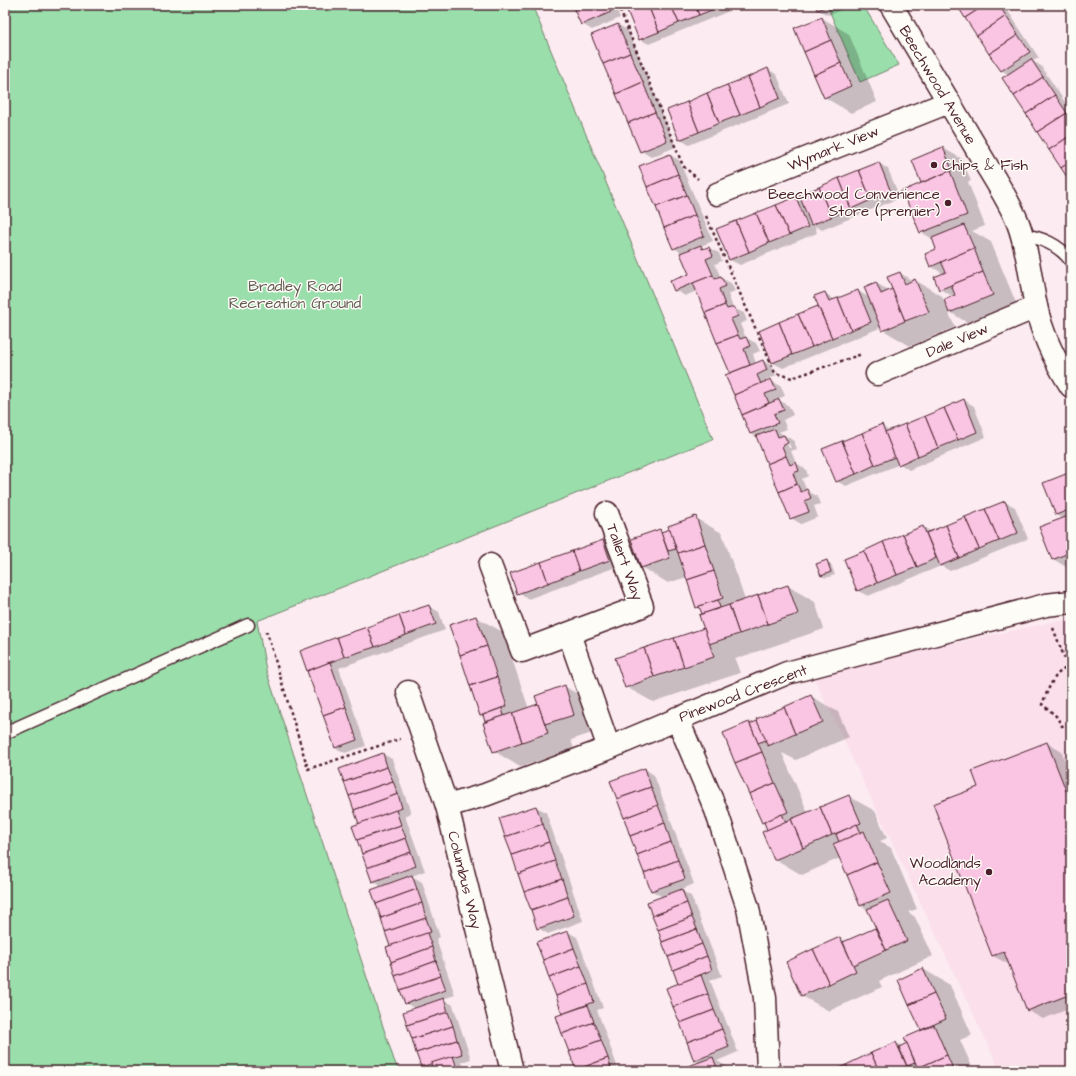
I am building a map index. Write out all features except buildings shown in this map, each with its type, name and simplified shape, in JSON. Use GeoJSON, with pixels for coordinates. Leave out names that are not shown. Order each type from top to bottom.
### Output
{"type":"FeatureCollection","features":[{"type":"Feature","properties":{"kind":"street","name":"Beechwood Avenue"},"geometry":{"type":"LineString","coordinates":[[891,5],[949,102],[1017,222],[1022,236],[1036,307],[1044,336],[1059,368],[1071,386]]}},
{"type":"Feature","properties":{"kind":"street","name":"Wymark View"},"geometry":{"type":"LineString","coordinates":[[717,194],[949,102]]}},
{"type":"Feature","properties":{"kind":"street","name":"Dale View"},"geometry":{"type":"LineString","coordinates":[[877,374],[1036,307]]}},
{"type":"Feature","properties":{"kind":"street","name":"Tallert Way"},"geometry":{"type":"LineString","coordinates":[[490,565],[522,651],[642,606],[607,513]]}},
{"type":"Feature","properties":{"kind":"street","name":"Pinewood Crescent"},"geometry":{"type":"LineString","coordinates":[[447,806],[485,795],[609,748],[677,718],[787,673],[1046,605],[1071,602]]}},
{"type":"Feature","properties":{"kind":"street"},"geometry":{"type":"LineString","coordinates":[[569,634],[609,748]]}},
{"type":"Feature","properties":{"kind":"street","name":"Columbus Way"},"geometry":{"type":"LineString","coordinates":[[408,692],[447,806],[512,1071]]}},
{"type":"Feature","properties":{"kind":"street"},"geometry":{"type":"LineString","coordinates":[[677,718],[716,810],[748,908],[765,998],[768,1071]]}},
{"type":"Feature","properties":{"kind":"lane"},"geometry":{"type":"LineString","coordinates":[[1022,236],[1034,236],[1050,243],[1060,249],[1071,261]]}},
{"type":"Feature","properties":{"kind":"lane"},"geometry":{"type":"LineString","coordinates":[[5,733],[248,625]]}},
{"type":"Feature","properties":{"kind":"path"},"geometry":{"type":"LineString","coordinates":[[618,5],[683,166],[717,194],[705,214],[775,373],[792,378],[863,354],[877,374]]}},
{"type":"Feature","properties":{"kind":"path"},"geometry":{"type":"LineString","coordinates":[[1046,605],[1051,622],[1070,667],[1057,674],[1042,704],[1056,716],[1062,726],[1071,723]]}},
{"type":"Feature","properties":{"kind":"path"},"geometry":{"type":"LineString","coordinates":[[248,625],[267,633],[308,769],[421,732]]}},
{"type":"Feature","properties":{"kind":"shaded area","name":"Woodlands Academy"},"geometry":{"type":"Polygon","coordinates":[[[1071,620],[1071,1071],[1000,1071],[812,674],[1051,622],[1071,620]]]}},
{"type":"Feature","properties":{"kind":"green space","name":"Bradley Road Recreation Ground"},"geometry":{"type":"Polygon","coordinates":[[[5,5],[532,5],[713,439],[257,621],[266,670],[394,1060],[399,1071],[5,1071],[5,5]]]}},
{"type":"Feature","properties":{"kind":"green space"},"geometry":{"type":"Polygon","coordinates":[[[842,5],[863,5],[899,65],[860,82],[829,10],[842,5]]]}},
{"type":"Feature","properties":{"kind":"place","name":"Chips & Fish"},"geometry":{"type":"Point","coordinates":[934,165]}},
{"type":"Feature","properties":{"kind":"place","name":"Beechwood Convenience Store (premier)"},"geometry":{"type":"Point","coordinates":[948,203]}},
{"type":"Feature","properties":{"kind":"place","name":"Woodlands Academy"},"geometry":{"type":"Point","coordinates":[989,872]}}]}
